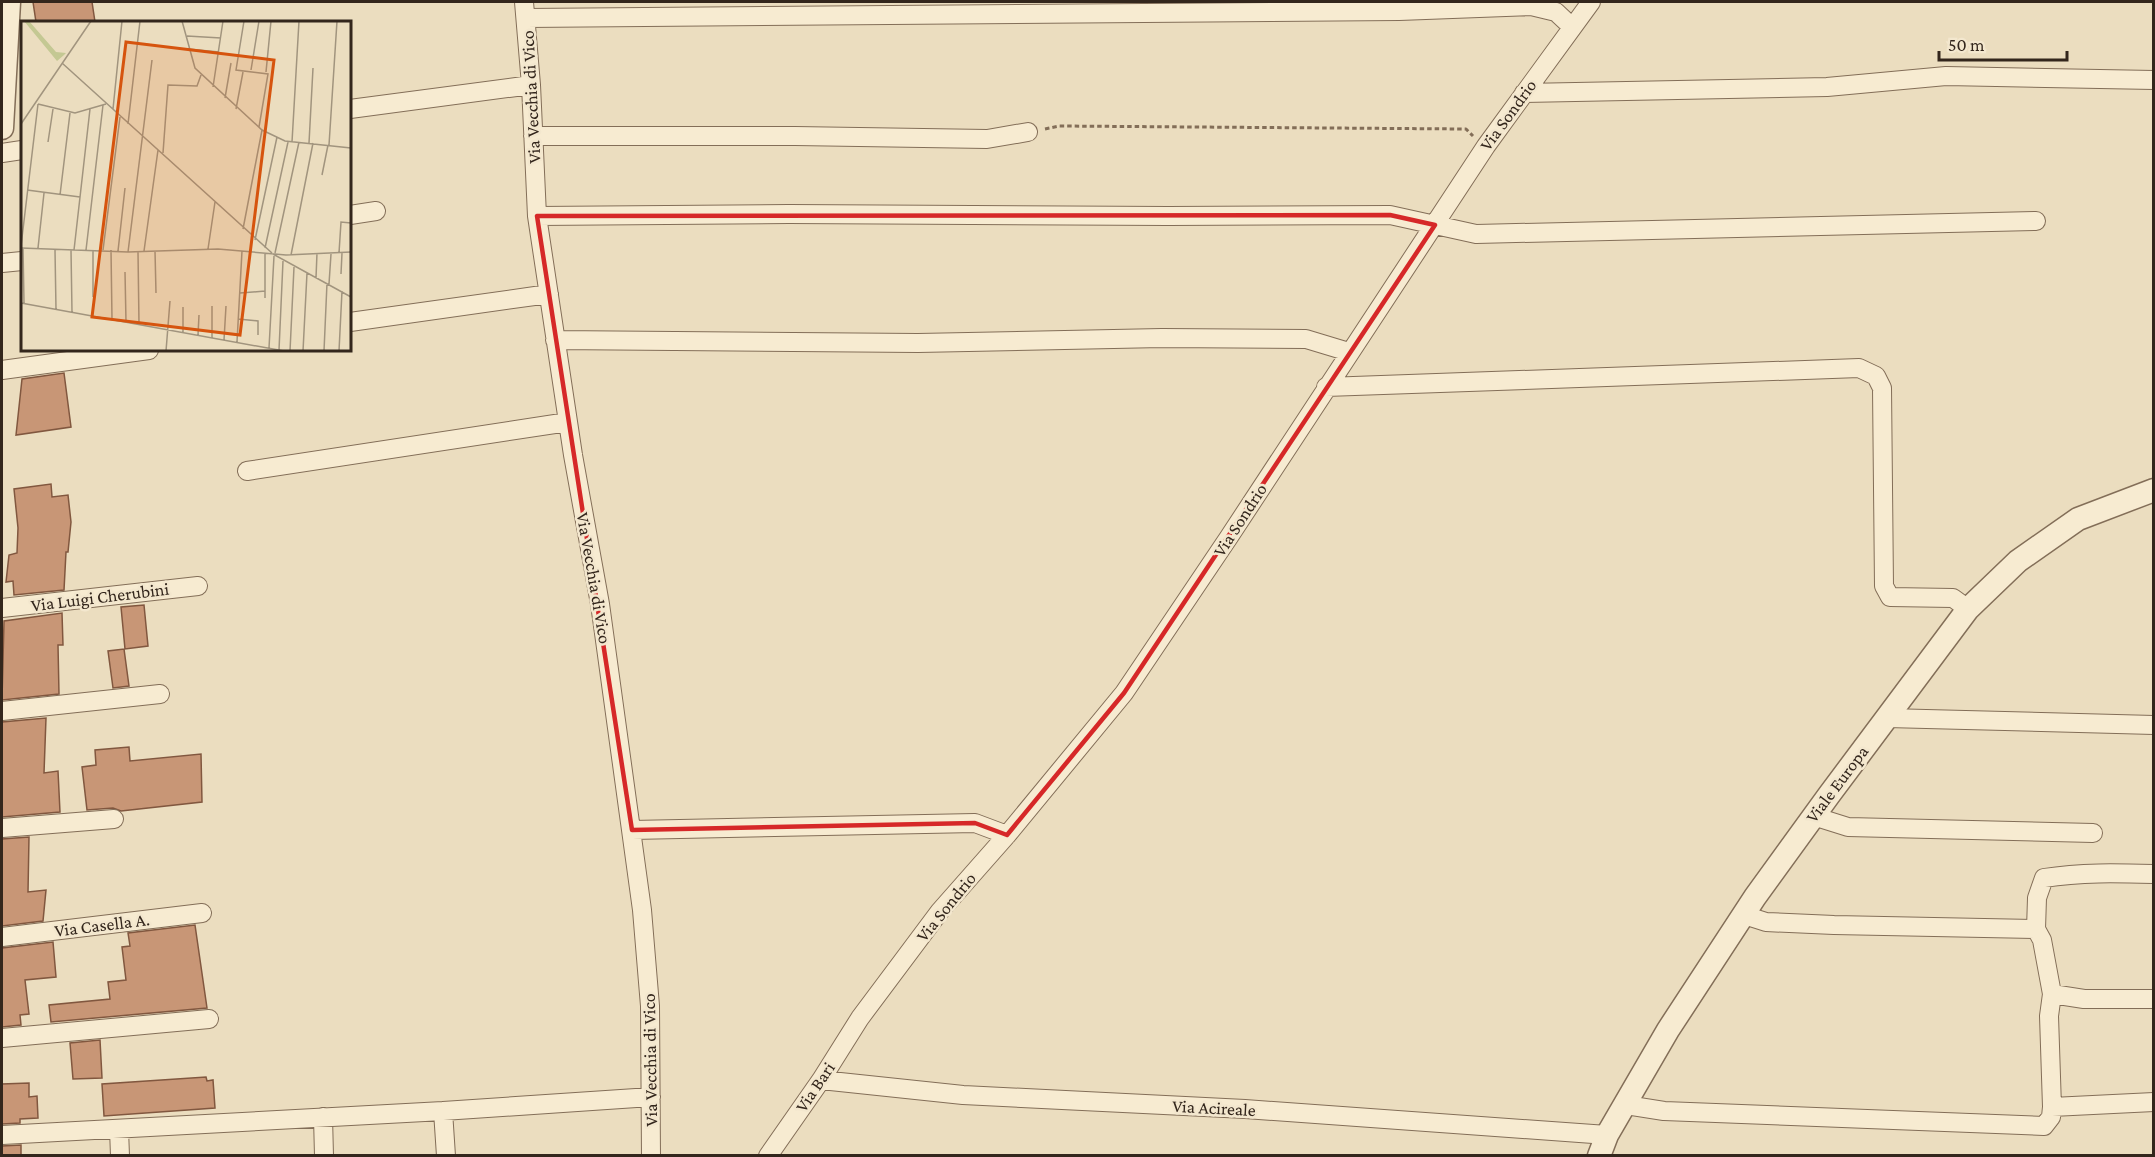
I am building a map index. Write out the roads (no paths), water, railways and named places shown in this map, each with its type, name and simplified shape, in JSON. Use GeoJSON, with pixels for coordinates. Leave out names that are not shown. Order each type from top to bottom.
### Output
{"type":"FeatureCollection","features":[{"type":"Feature","properties":{"kind":"street"},"geometry":{"type":"LineString","coordinates":[[2,128],[9,2]]}},
{"type":"Feature","properties":{"kind":"street","name":"Via Sondrio"},"geometry":{"type":"LineString","coordinates":[[860,1018],[940,911],[1007,835],[1124,693],[1486,146],[1591,2]]}},
{"type":"Feature","properties":{"kind":"street"},"geometry":{"type":"LineString","coordinates":[[525,10],[1387,11],[1531,6],[1556,12],[1572,27]]}},
{"type":"Feature","properties":{"kind":"street","name":"Via Vecchia di Vico"},"geometry":{"type":"LineString","coordinates":[[525,10],[537,216],[568,423],[600,603],[632,830],[650,1006],[651,1155]]}},
{"type":"Feature","properties":{"kind":"street"},"geometry":{"type":"LineString","coordinates":[[1524,93],[1827,87],[1946,75],[2154,80]]}},
{"type":"Feature","properties":{"kind":"street"},"geometry":{"type":"LineString","coordinates":[[351,109],[531,85]]}},
{"type":"Feature","properties":{"kind":"street"},"geometry":{"type":"LineString","coordinates":[[532,136],[987,139],[1028,132]]}},
{"type":"Feature","properties":{"kind":"street"},"geometry":{"type":"LineString","coordinates":[[2,153],[21,150]]}},
{"type":"Feature","properties":{"kind":"street"},"geometry":{"type":"LineString","coordinates":[[351,215],[376,211]]}},
{"type":"Feature","properties":{"kind":"street"},"geometry":{"type":"LineString","coordinates":[[537,216],[1390,214],[1476,234],[2036,220]]}},
{"type":"Feature","properties":{"kind":"street"},"geometry":{"type":"LineString","coordinates":[[2,264],[21,261]]}},
{"type":"Feature","properties":{"kind":"street"},"geometry":{"type":"LineString","coordinates":[[351,322],[549,294]]}},
{"type":"Feature","properties":{"kind":"street"},"geometry":{"type":"LineString","coordinates":[[555,340],[918,342],[1162,338],[1306,339],[1349,352]]}},
{"type":"Feature","properties":{"kind":"street"},"geometry":{"type":"LineString","coordinates":[[2,370],[142,351]]}},
{"type":"Feature","properties":{"kind":"street"},"geometry":{"type":"LineString","coordinates":[[1326,387],[1859,368],[1876,376],[1882,388],[1884,586],[1890,597],[1953,598],[1968,609]]}},
{"type":"Feature","properties":{"kind":"street"},"geometry":{"type":"LineString","coordinates":[[247,471],[568,423]]}},
{"type":"Feature","properties":{"kind":"street","name":"Viale Europa"},"geometry":{"type":"LineString","coordinates":[[1603,1145],[1668,1030],[1744,915],[1813,816],[1968,609],[2018,561],[2078,519],[2154,490]]}},
{"type":"Feature","properties":{"kind":"street","name":"Via Luigi Cherubini"},"geometry":{"type":"LineString","coordinates":[[2,608],[198,586]]}},
{"type":"Feature","properties":{"kind":"street"},"geometry":{"type":"LineString","coordinates":[[2,711],[160,694]]}},
{"type":"Feature","properties":{"kind":"street"},"geometry":{"type":"LineString","coordinates":[[1887,718],[2154,725]]}},
{"type":"Feature","properties":{"kind":"street"},"geometry":{"type":"LineString","coordinates":[[1813,816],[1848,826],[2093,832]]}},
{"type":"Feature","properties":{"kind":"street"},"geometry":{"type":"LineString","coordinates":[[2,828],[114,819]]}},
{"type":"Feature","properties":{"kind":"street"},"geometry":{"type":"LineString","coordinates":[[632,830],[975,823],[1007,835]]}},
{"type":"Feature","properties":{"kind":"street"},"geometry":{"type":"LineString","coordinates":[[1626,1105],[1664,1111],[2044,1126],[2051,1117],[2052,1107],[2049,1016],[2052,994],[2042,940],[2036,929],[2037,898],[2044,878],[2094,872],[2154,874]]}},
{"type":"Feature","properties":{"kind":"street","name":"Via Casella A."},"geometry":{"type":"LineString","coordinates":[[2,937],[202,913]]}},
{"type":"Feature","properties":{"kind":"street"},"geometry":{"type":"LineString","coordinates":[[1744,915],[1766,922],[2036,929]]}},
{"type":"Feature","properties":{"kind":"street"},"geometry":{"type":"LineString","coordinates":[[2052,994],[2084,999],[2154,999]]}},
{"type":"Feature","properties":{"kind":"street","name":"Via Bari"},"geometry":{"type":"LineString","coordinates":[[768,1155],[821,1080],[860,1018]]}},
{"type":"Feature","properties":{"kind":"street"},"geometry":{"type":"LineString","coordinates":[[2,1038],[209,1019]]}},
{"type":"Feature","properties":{"kind":"street","name":"Via Acireale"},"geometry":{"type":"LineString","coordinates":[[821,1080],[963,1095],[1245,1109],[1603,1145]]}},
{"type":"Feature","properties":{"kind":"street"},"geometry":{"type":"LineString","coordinates":[[2,1135],[443,1111],[651,1097]]}},
{"type":"Feature","properties":{"kind":"street"},"geometry":{"type":"LineString","coordinates":[[2052,1107],[2154,1102]]}},
{"type":"Feature","properties":{"kind":"street"},"geometry":{"type":"LineString","coordinates":[[443,1111],[446,1155]]}},
{"type":"Feature","properties":{"kind":"street"},"geometry":{"type":"LineString","coordinates":[[323,1117],[324,1155]]}},
{"type":"Feature","properties":{"kind":"street"},"geometry":{"type":"LineString","coordinates":[[119,1129],[120,1155]]}}]}
